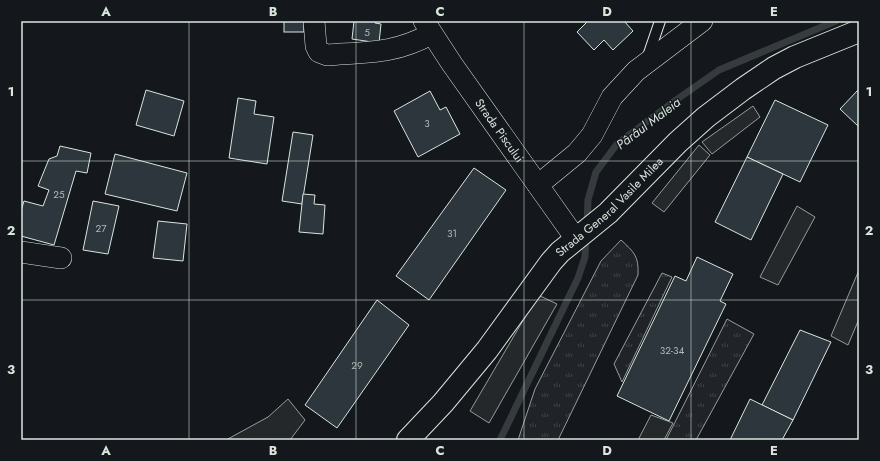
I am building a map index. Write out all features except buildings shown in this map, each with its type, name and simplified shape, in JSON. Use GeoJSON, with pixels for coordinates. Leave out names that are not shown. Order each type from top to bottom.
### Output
{"type":"FeatureCollection","features":[{"type":"Feature","properties":{"kind":"main road","name":"Strada General Vasile Milea"},"geometry":{"type":"LineString","coordinates":[[408,440],[443,403],[487,350],[550,262],[608,213],[678,142],[706,117],[743,89],[779,65],[859,31]]}},
{"type":"Feature","properties":{"kind":"street"},"geometry":{"type":"LineString","coordinates":[[314,21],[316,46],[319,52],[326,55],[387,51],[411,45],[428,28]]}},
{"type":"Feature","properties":{"kind":"street"},"geometry":{"type":"LineString","coordinates":[[538,186],[576,153],[592,135],[612,97],[645,64],[702,21]]}},
{"type":"Feature","properties":{"kind":"street","name":"Strada Piscului"},"geometry":{"type":"LineString","coordinates":[[428,28],[576,239]]}},
{"type":"Feature","properties":{"kind":"street"},"geometry":{"type":"LineString","coordinates":[[21,252],[62,258]]}},
{"type":"Feature","properties":{"kind":"lane"},"geometry":{"type":"LineString","coordinates":[[645,64],[660,21]]}},
{"type":"Feature","properties":{"kind":"green space"},"geometry":{"type":"Polygon","coordinates":[[[621,240],[635,255],[638,263],[638,275],[558,440],[518,440],[535,389],[601,261],[621,240]]]}},
{"type":"Feature","properties":{"kind":"green space"},"geometry":{"type":"Polygon","coordinates":[[[662,273],[672,277],[622,382],[614,364],[662,273]]]}},
{"type":"Feature","properties":{"kind":"green space"},"geometry":{"type":"Polygon","coordinates":[[[727,319],[754,334],[696,440],[666,440],[727,319]]]}},
{"type":"Feature","properties":{"kind":"shaded area"},"geometry":{"type":"Polygon","coordinates":[[[753,106],[760,117],[712,154],[702,142],[753,106]]]}},
{"type":"Feature","properties":{"kind":"shaded area"},"geometry":{"type":"Polygon","coordinates":[[[699,145],[710,155],[664,212],[652,203],[699,145]]]}},
{"type":"Feature","properties":{"kind":"shaded area"},"geometry":{"type":"Polygon","coordinates":[[[797,206],[815,217],[778,285],[760,277],[797,206]]]}},
{"type":"Feature","properties":{"kind":"shaded area"},"geometry":{"type":"Polygon","coordinates":[[[859,270],[859,319],[848,345],[831,336],[859,270]]]}},
{"type":"Feature","properties":{"kind":"shaded area"},"geometry":{"type":"Polygon","coordinates":[[[538,295],[557,304],[489,423],[470,411],[538,295]]]}},
{"type":"Feature","properties":{"kind":"shaded area"},"geometry":{"type":"Polygon","coordinates":[[[288,399],[305,420],[290,440],[226,440],[268,417],[288,399]]]}},
{"type":"Feature","properties":{"kind":"shaded area"},"geometry":{"type":"Polygon","coordinates":[[[651,415],[673,423],[664,440],[638,440],[651,415]]]}},
{"type":"Feature","properties":{"kind":"waterway","name":"Pârâul Maleia"},"geometry":{"type":"LineString","coordinates":[[587,225],[588,200],[596,172],[617,144],[719,70],[836,21]]}},
{"type":"Feature","properties":{"kind":"waterway","name":"Pârâul Maleia"},"geometry":{"type":"LineString","coordinates":[[500,440],[578,278],[585,257],[586,235]]}}]}
